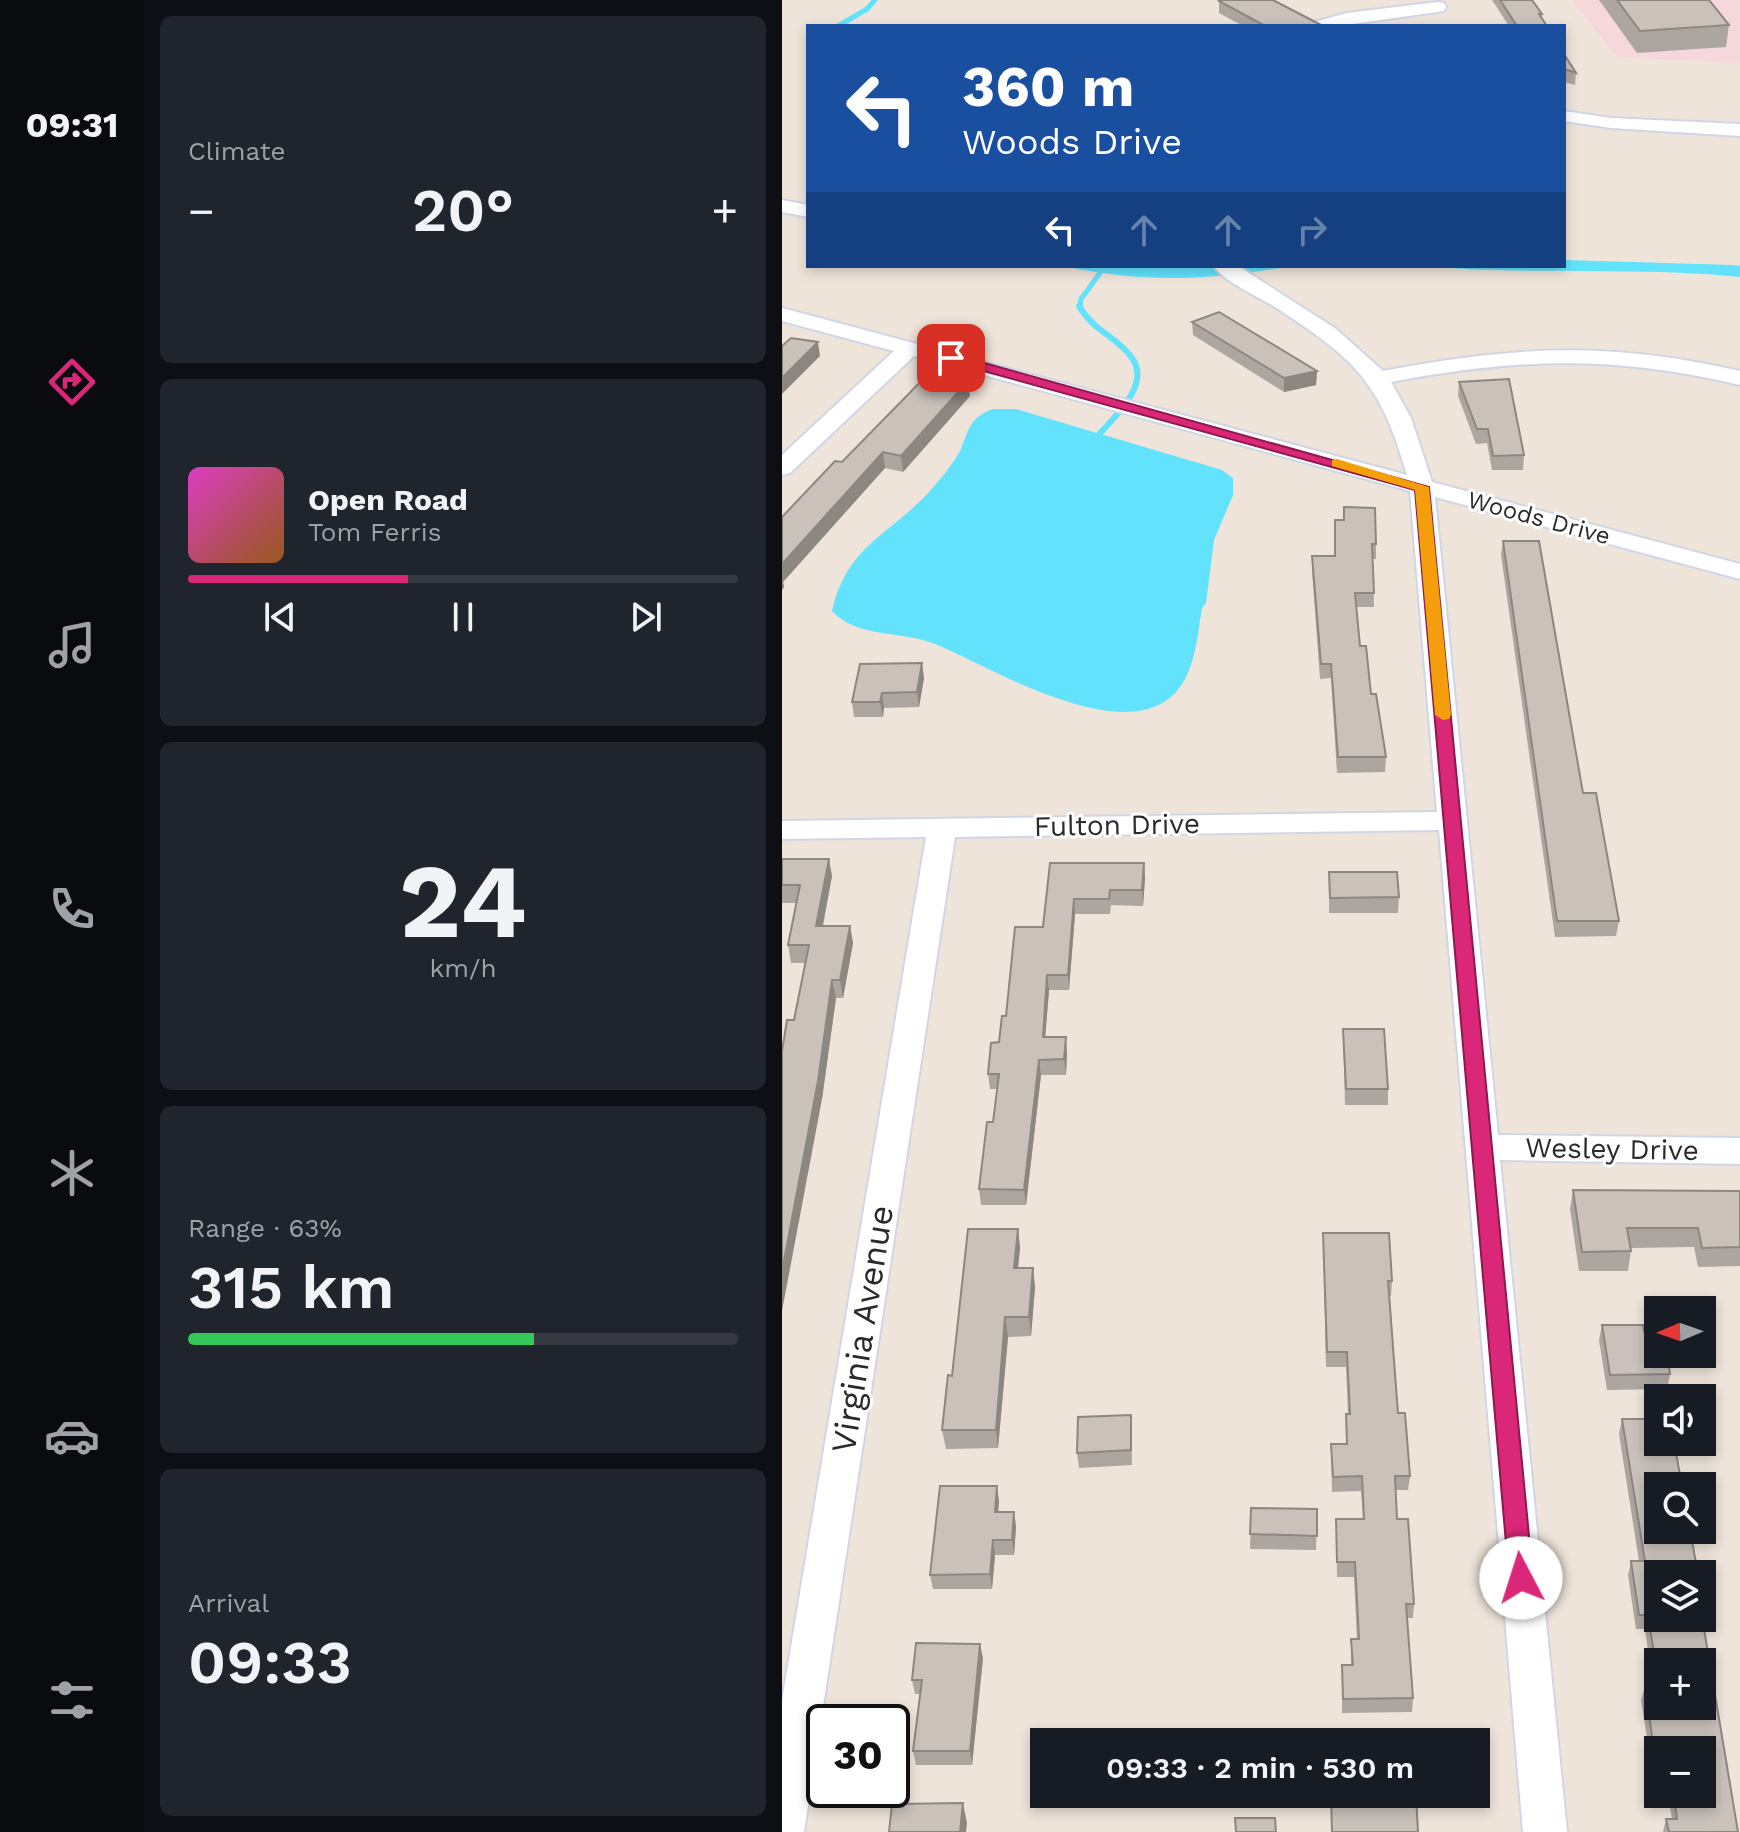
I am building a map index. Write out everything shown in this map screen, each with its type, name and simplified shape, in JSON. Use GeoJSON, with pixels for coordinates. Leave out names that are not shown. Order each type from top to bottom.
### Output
{"type":"FeatureCollection","features":[{"type":"Feature","properties":{"kind":"street"},"geometry":{"type":"LineString","coordinates":[[1327,24],[1347,18],[1438,7]]}},
{"type":"Feature","properties":{"kind":"street"},"geometry":{"type":"LineString","coordinates":[[1566,116],[1611,123],[1740,130]]}},
{"type":"Feature","properties":{"kind":"street"},"geometry":{"type":"LineString","coordinates":[[782,206],[806,211]]}},
{"type":"Feature","properties":{"kind":"street"},"geometry":{"type":"LineString","coordinates":[[1235,273],[1344,346],[1378,378],[1405,428],[1422,487],[1545,1832]]}},
{"type":"Feature","properties":{"kind":"street","name":"Woods Drive"},"geometry":{"type":"LineString","coordinates":[[782,314],[1740,572]]}},
{"type":"Feature","properties":{"kind":"street"},"geometry":{"type":"LineString","coordinates":[[782,468],[911,347]]}},
{"type":"Feature","properties":{"kind":"street"},"geometry":{"type":"LineString","coordinates":[[1378,378],[1450,365],[1526,357],[1586,355],[1647,359],[1740,378]]}},
{"type":"Feature","properties":{"kind":"street","name":"Fulton Drive"},"geometry":{"type":"LineString","coordinates":[[782,830],[1453,821]]}},
{"type":"Feature","properties":{"kind":"street","name":"Virginia Avenue"},"geometry":{"type":"LineString","coordinates":[[782,1832],[942,826]]}},
{"type":"Feature","properties":{"kind":"street","name":"Wesley Drive"},"geometry":{"type":"LineString","coordinates":[[1483,1147],[1740,1151]]}},
{"type":"Feature","properties":{"kind":"shaded area"},"geometry":{"type":"Polygon","coordinates":[[[1572,0],[1740,0],[1740,63],[1617,57],[1572,0]]]}},
{"type":"Feature","properties":{"kind":"water"},"geometry":{"type":"Polygon","coordinates":[[[1566,260],[1733,265],[1740,266],[1740,277],[1661,272],[1449,268],[1566,268],[1566,260]]]}},
{"type":"Feature","properties":{"kind":"water"},"geometry":{"type":"Polygon","coordinates":[[[1074,268],[1278,268],[1178,278],[1074,268]]]}},
{"type":"Feature","properties":{"kind":"water"},"geometry":{"type":"Polygon","coordinates":[[[993,409],[1016,409],[1222,470],[1233,478],[1233,495],[1214,540],[1206,603],[1202,608],[1192,662],[1185,679],[1164,702],[1135,711],[1102,710],[1065,701],[935,644],[854,626],[832,611],[839,588],[861,553],[935,485],[956,458],[975,420],[993,409]]]}},
{"type":"Feature","properties":{"kind":"building"},"geometry":{"type":"Polygon","coordinates":[[[1273,0],[1319,24],[1261,24],[1219,1],[1273,0]]]}},
{"type":"Feature","properties":{"kind":"building"},"geometry":{"type":"Polygon","coordinates":[[[1500,0],[1532,0],[1546,24],[1516,24],[1500,0]]]}},
{"type":"Feature","properties":{"kind":"building"},"geometry":{"type":"Polygon","coordinates":[[[1617,0],[1709,0],[1729,25],[1640,31],[1617,0]]]}},
{"type":"Feature","properties":{"kind":"building"},"geometry":{"type":"Polygon","coordinates":[[[1566,57],[1576,73],[1566,70],[1566,57]]]}},
{"type":"Feature","properties":{"kind":"building"},"geometry":{"type":"Polygon","coordinates":[[[1219,312],[1317,371],[1284,378],[1192,322],[1219,312]]]}},
{"type":"Feature","properties":{"kind":"building"},"geometry":{"type":"Polygon","coordinates":[[[791,338],[818,342],[782,378],[782,346],[791,338]]]}},
{"type":"Feature","properties":{"kind":"building"},"geometry":{"type":"Polygon","coordinates":[[[929,373],[968,381],[901,456],[883,452],[782,564],[782,517],[835,461],[842,462],[929,373]]]}},
{"type":"Feature","properties":{"kind":"building"},"geometry":{"type":"Polygon","coordinates":[[[1509,379],[1524,455],[1493,456],[1488,429],[1477,429],[1459,382],[1509,379]]]}},
{"type":"Feature","properties":{"kind":"building"},"geometry":{"type":"Polygon","coordinates":[[[1344,507],[1375,508],[1376,544],[1372,544],[1374,593],[1355,593],[1360,646],[1366,646],[1371,694],[1376,694],[1386,757],[1338,757],[1331,664],[1321,664],[1312,556],[1335,556],[1335,520],[1344,520],[1344,507]]]}},
{"type":"Feature","properties":{"kind":"building"},"geometry":{"type":"Polygon","coordinates":[[[1503,541],[1539,541],[1583,793],[1596,793],[1619,921],[1557,921],[1503,541]]]}},
{"type":"Feature","properties":{"kind":"building"},"geometry":{"type":"Polygon","coordinates":[[[922,663],[917,692],[882,693],[880,702],[852,702],[860,664],[922,663]]]}},
{"type":"Feature","properties":{"kind":"building"},"geometry":{"type":"Polygon","coordinates":[[[782,859],[829,859],[816,926],[850,926],[840,980],[832,980],[818,1081],[782,1271],[782,1051],[787,1020],[794,1020],[809,945],[788,945],[800,885],[782,885],[782,859]]]}},
{"type":"Feature","properties":{"kind":"building"},"geometry":{"type":"Polygon","coordinates":[[[1050,863],[1144,863],[1142,890],[1110,890],[1109,899],[1074,899],[1068,975],[1047,975],[1043,1037],[1066,1037],[1064,1059],[1039,1060],[1024,1190],[979,1189],[987,1122],[993,1122],[999,1074],[988,1074],[991,1043],[999,1042],[1002,1016],[1006,1016],[1015,927],[1043,927],[1050,863]]]}},
{"type":"Feature","properties":{"kind":"building"},"geometry":{"type":"Polygon","coordinates":[[[1329,872],[1397,872],[1399,897],[1330,898],[1329,872]]]}},
{"type":"Feature","properties":{"kind":"building"},"geometry":{"type":"Polygon","coordinates":[[[1343,1029],[1384,1029],[1388,1089],[1346,1089],[1343,1029]]]}},
{"type":"Feature","properties":{"kind":"building"},"geometry":{"type":"Polygon","coordinates":[[[1573,1190],[1740,1191],[1740,1247],[1702,1248],[1698,1228],[1627,1228],[1631,1251],[1582,1252],[1573,1190]]]}},
{"type":"Feature","properties":{"kind":"building"},"geometry":{"type":"Polygon","coordinates":[[[968,1229],[1018,1229],[1014,1268],[1033,1268],[1029,1317],[1005,1317],[996,1430],[942,1430],[948,1375],[952,1376],[968,1229]]]}},
{"type":"Feature","properties":{"kind":"building"},"geometry":{"type":"Polygon","coordinates":[[[1323,1233],[1389,1233],[1392,1281],[1388,1281],[1398,1413],[1405,1413],[1410,1476],[1395,1476],[1397,1519],[1408,1519],[1414,1604],[1406,1604],[1413,1698],[1343,1699],[1342,1665],[1353,1665],[1351,1639],[1359,1639],[1355,1562],[1337,1562],[1336,1519],[1364,1519],[1362,1476],[1333,1477],[1331,1444],[1347,1444],[1346,1414],[1350,1414],[1347,1352],[1327,1352],[1323,1233]]]}},
{"type":"Feature","properties":{"kind":"building"},"geometry":{"type":"Polygon","coordinates":[[[1602,1325],[1643,1325],[1644,1368],[1669,1368],[1670,1374],[1610,1375],[1602,1325]]]}},
{"type":"Feature","properties":{"kind":"building"},"geometry":{"type":"Polygon","coordinates":[[[1131,1415],[1131,1450],[1077,1453],[1078,1417],[1131,1415]]]}},
{"type":"Feature","properties":{"kind":"building"},"geometry":{"type":"Polygon","coordinates":[[[1622,1419],[1644,1419],[1644,1456],[1677,1456],[1679,1472],[1644,1472],[1644,1544],[1693,1544],[1695,1560],[1645,1560],[1622,1419]]]}},
{"type":"Feature","properties":{"kind":"building"},"geometry":{"type":"Polygon","coordinates":[[[940,1486],[997,1486],[995,1512],[1014,1512],[1012,1540],[993,1540],[990,1574],[930,1575],[940,1486]]]}},
{"type":"Feature","properties":{"kind":"building"},"geometry":{"type":"Polygon","coordinates":[[[1251,1508],[1317,1509],[1317,1536],[1250,1534],[1251,1508]]]}},
{"type":"Feature","properties":{"kind":"building"},"geometry":{"type":"Polygon","coordinates":[[[1631,1561],[1644,1561],[1644,1615],[1639,1615],[1631,1561]]]}},
{"type":"Feature","properties":{"kind":"building"},"geometry":{"type":"Polygon","coordinates":[[[1651,1632],[1705,1632],[1707,1648],[1653,1648],[1651,1632]]]}},
{"type":"Feature","properties":{"kind":"building"},"geometry":{"type":"Polygon","coordinates":[[[916,1643],[980,1644],[970,1751],[913,1751],[922,1680],[912,1680],[916,1643]]]}},
{"type":"Feature","properties":{"kind":"building"},"geometry":{"type":"Polygon","coordinates":[[[1716,1701],[1738,1832],[1669,1832],[1666,1819],[1677,1819],[1676,1808],[1716,1808],[1716,1736],[1652,1736],[1650,1720],[1716,1720],[1716,1701]]]}},
{"type":"Feature","properties":{"kind":"building"},"geometry":{"type":"Polygon","coordinates":[[[963,1803],[960,1832],[889,1832],[892,1808],[910,1808],[910,1804],[963,1803]]]}},
{"type":"Feature","properties":{"kind":"building"},"geometry":{"type":"Polygon","coordinates":[[[1331,1808],[1417,1808],[1418,1832],[1332,1832],[1331,1808]]]}},
{"type":"Feature","properties":{"kind":"building"},"geometry":{"type":"Polygon","coordinates":[[[1235,1818],[1275,1818],[1276,1832],[1236,1832],[1235,1818]]]}},
{"type":"Feature","properties":{"kind":"waterway"},"geometry":{"type":"LineString","coordinates":[[841,24],[867,9],[875,0]]}},
{"type":"Feature","properties":{"kind":"waterway"},"geometry":{"type":"LineString","coordinates":[[1080,308],[1081,299],[1104,268]]}},
{"type":"Feature","properties":{"kind":"waterway"},"geometry":{"type":"LineString","coordinates":[[1080,308],[1126,351],[1137,369],[1133,392],[1092,442]]}},
{"type":"Feature","properties":{"kind":"slow traffic"},"geometry":{"type":"LineString","coordinates":[[1337,463],[1422,487],[1443,715]]}},
{"type":"Feature","properties":{"kind":"route"},"geometry":{"type":"LineString","coordinates":[[951,358],[1422,487],[1521,1578]]}}]}
